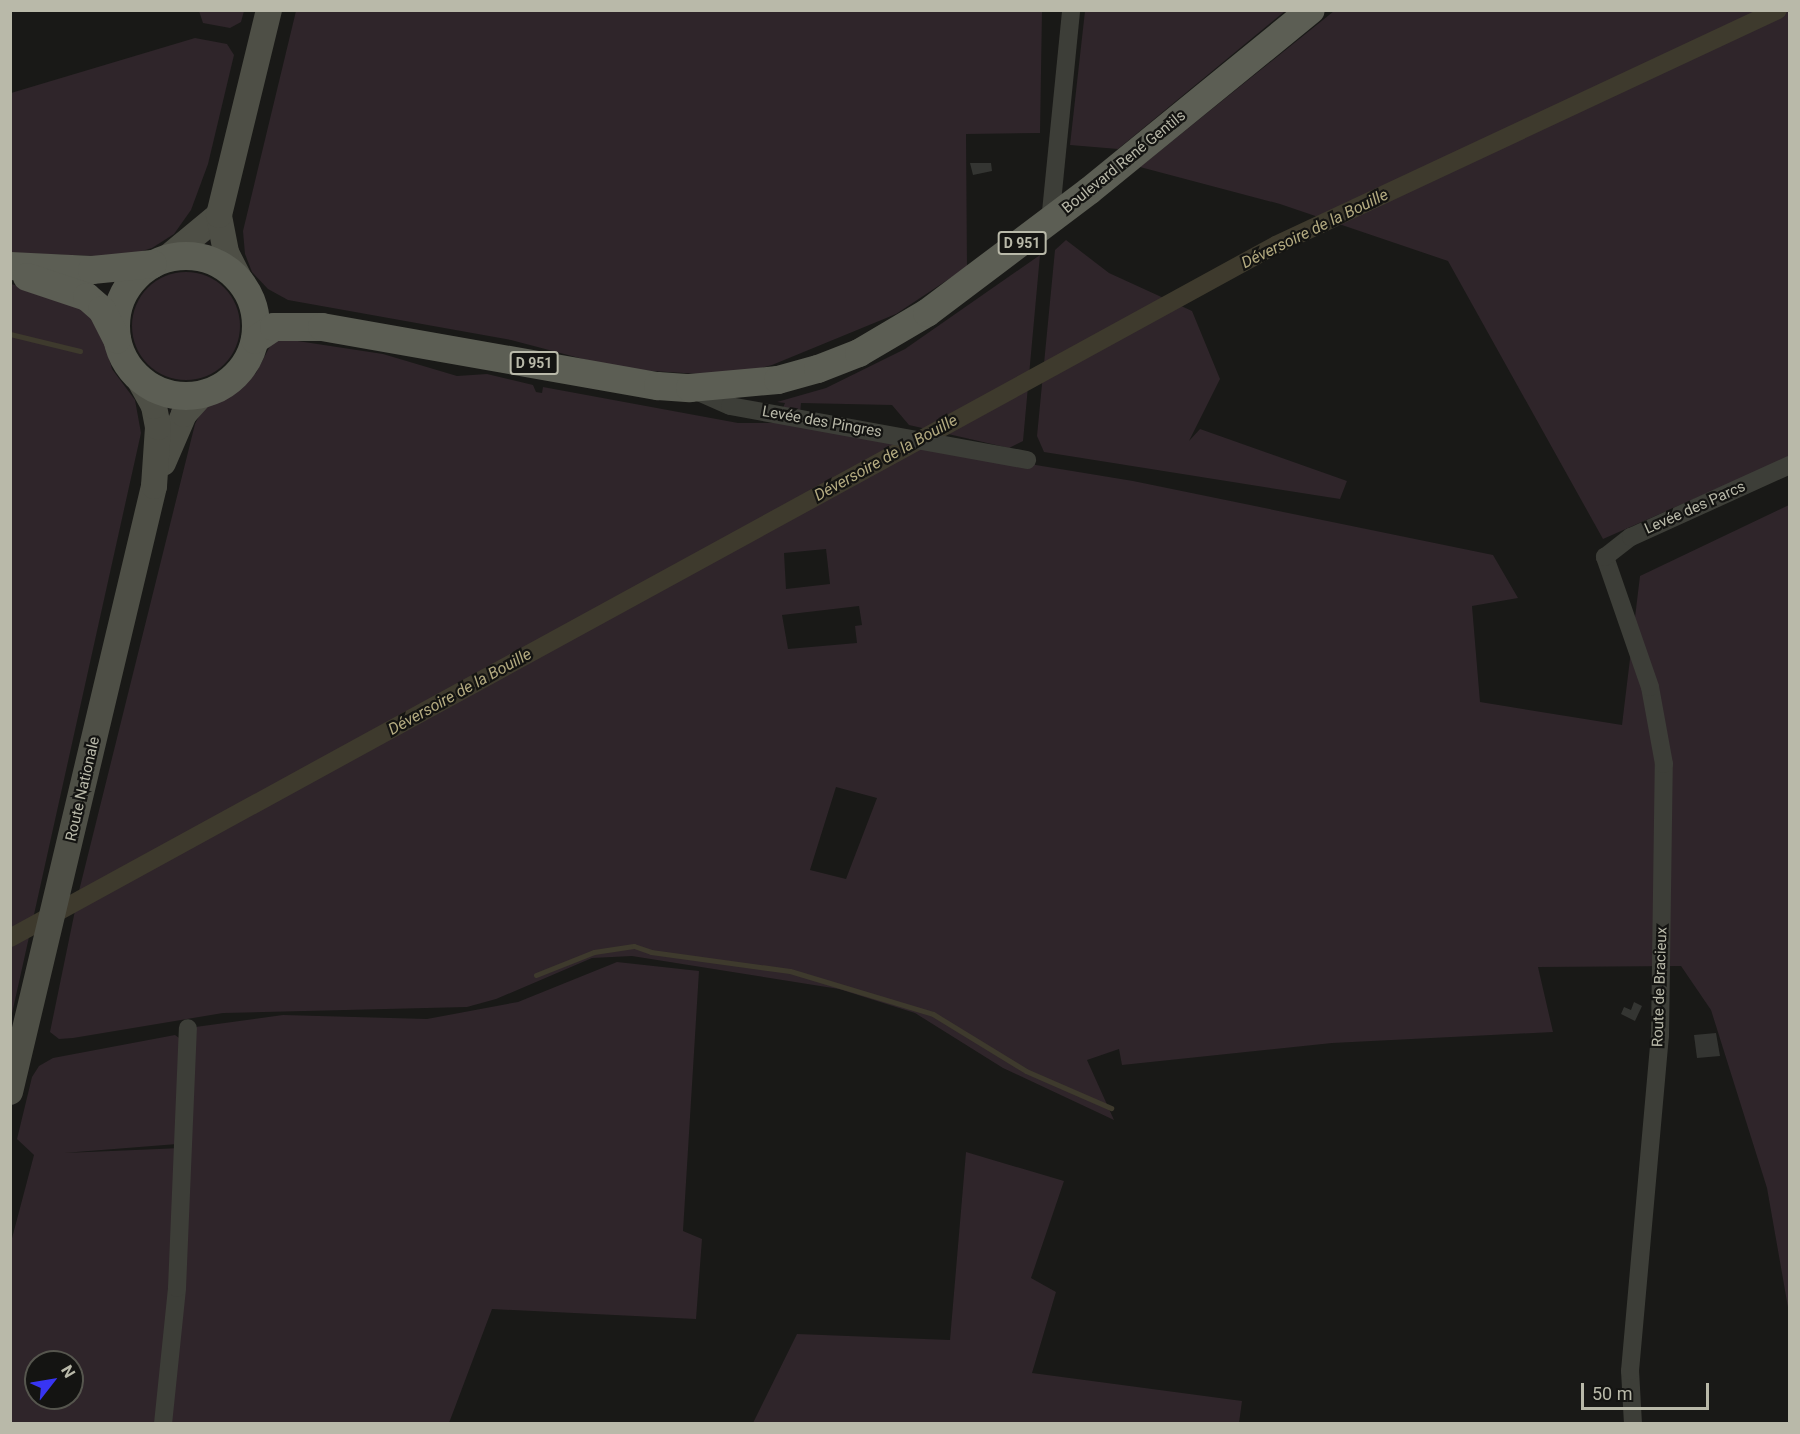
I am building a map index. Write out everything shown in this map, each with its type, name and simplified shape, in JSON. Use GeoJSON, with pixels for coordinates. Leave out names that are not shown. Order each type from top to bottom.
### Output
{"type":"FeatureCollection","features":[{"type":"Feature","properties":{"kind":"main road"},"geometry":{"type":"LineString","coordinates":[[10,273],[87,297],[107,317],[118,344],[137,375],[164,393],[202,394],[237,375],[255,340],[256,320],[244,286],[225,252],[219,215],[269,10]]}},
{"type":"Feature","properties":{"kind":"main road","name":"Boulevard René Gentils"},"geometry":{"type":"LineString","coordinates":[[255,340],[274,327],[294,325],[379,335],[658,386],[690,388],[777,380],[860,353],[927,313],[1050,222],[1311,10]]}},
{"type":"Feature","properties":{"kind":"main road"},"geometry":{"type":"LineString","coordinates":[[118,344],[117,317],[122,298],[133,281],[160,261],[188,245],[219,215]]}},
{"type":"Feature","properties":{"kind":"main road"},"geometry":{"type":"LineString","coordinates":[[10,266],[92,270],[195,256],[214,262],[244,286]]}},
{"type":"Feature","properties":{"kind":"main road","name":"Boulevard René Gentils"},"geometry":{"type":"LineString","coordinates":[[244,286],[279,306],[379,335]]}},
{"type":"Feature","properties":{"kind":"main road","name":"Route Nationale"},"geometry":{"type":"LineString","coordinates":[[137,375],[154,406],[158,427],[154,486]]}},
{"type":"Feature","properties":{"kind":"main road","name":"Route Nationale"},"geometry":{"type":"LineString","coordinates":[[10,1092],[154,486],[184,414],[202,394]]}},
{"type":"Feature","properties":{"kind":"street"},"geometry":{"type":"LineString","coordinates":[[1050,222],[1071,10]]}},
{"type":"Feature","properties":{"kind":"street","name":"Levée des Pingres"},"geometry":{"type":"LineString","coordinates":[[690,388],[730,406],[1028,460]]}},
{"type":"Feature","properties":{"kind":"street","name":"Levée des Parcs"},"geometry":{"type":"LineString","coordinates":[[1605,557],[1631,537],[1790,465]]}},
{"type":"Feature","properties":{"kind":"street","name":"Route de Bracieux"},"geometry":{"type":"LineString","coordinates":[[1605,557],[1650,687],[1664,764],[1660,1035],[1630,1371],[1633,1424]]}},
{"type":"Feature","properties":{"kind":"street"},"geometry":{"type":"LineString","coordinates":[[163,1424],[177,1288],[188,1028]]}},
{"type":"Feature","properties":{"kind":"shaded area"},"geometry":{"type":"Polygon","coordinates":[[[199,10],[244,11],[241,22],[230,28],[203,23],[199,10]]]}},
{"type":"Feature","properties":{"kind":"shaded area"},"geometry":{"type":"Polygon","coordinates":[[[296,11],[1042,11],[1040,133],[966,134],[967,267],[896,314],[772,365],[731,376],[621,369],[511,340],[288,300],[268,289],[252,272],[245,254],[243,231],[296,11]]]}},
{"type":"Feature","properties":{"kind":"shaded area"},"geometry":{"type":"Polygon","coordinates":[[[1085,11],[1285,11],[1118,149],[1070,145],[1085,11]]]}},
{"type":"Feature","properties":{"kind":"shaded area"},"geometry":{"type":"Polygon","coordinates":[[[1334,11],[1789,11],[1789,457],[1603,539],[1448,261],[1280,204],[1140,167],[1334,11]]]}},
{"type":"Feature","properties":{"kind":"shaded area"},"geometry":{"type":"Polygon","coordinates":[[[195,38],[227,44],[234,55],[208,164],[191,210],[174,234],[152,248],[123,257],[11,253],[11,93],[195,38]]]}},
{"type":"Feature","properties":{"kind":"shaded area"},"geometry":{"type":"Polygon","coordinates":[[[1066,240],[1109,273],[1192,311],[1220,379],[1189,441],[1200,429],[1347,481],[1340,499],[1044,452],[1037,436],[1055,250],[1066,240]]]}},
{"type":"Feature","properties":{"kind":"shaded area"},"geometry":{"type":"Polygon","coordinates":[[[1040,255],[1023,441],[1009,448],[909,425],[892,405],[801,403],[799,426],[1133,481],[1493,555],[1518,598],[1472,606],[1480,702],[1622,725],[1640,576],[1789,505],[1789,1313],[1767,1188],[1711,1010],[1681,966],[1538,967],[1553,1032],[1332,1043],[1122,1065],[1119,1049],[1087,1060],[1114,1120],[1003,1068],[915,1013],[839,989],[632,956],[592,958],[496,999],[467,1007],[223,1013],[73,1038],[59,1039],[50,1032],[79,891],[195,424],[202,410],[237,391],[256,373],[270,346],[279,340],[291,340],[383,354],[457,376],[487,374],[533,385],[536,392],[542,393],[543,387],[738,423],[777,423],[785,403],[777,402],[826,388],[905,349],[1040,255]],[[826,549],[784,553],[786,589],[830,584],[826,549]],[[859,606],[782,615],[788,649],[857,643],[855,626],[862,625],[859,606]],[[836,787],[810,870],[846,879],[877,798],[836,787]]]}},
{"type":"Feature","properties":{"kind":"shaded area"},"geometry":{"type":"Polygon","coordinates":[[[186,272],[207,276],[224,288],[236,305],[240,326],[236,347],[224,364],[207,376],[186,380],[165,376],[148,364],[136,347],[132,326],[136,305],[148,288],[165,276],[186,272]]]}},
{"type":"Feature","properties":{"kind":"shaded area"},"geometry":{"type":"Polygon","coordinates":[[[11,284],[77,300],[98,319],[112,369],[135,400],[141,433],[11,1018],[11,284]]]}},
{"type":"Feature","properties":{"kind":"shaded area"},"geometry":{"type":"Polygon","coordinates":[[[617,962],[699,971],[683,1231],[702,1239],[696,1319],[492,1309],[449,1423],[10,1423],[11,1242],[34,1155],[17,1139],[32,1077],[39,1066],[53,1058],[175,1035],[182,1040],[177,1144],[64,1153],[182,1148],[188,1028],[283,1015],[427,1019],[518,1002],[617,962]]]}},
{"type":"Feature","properties":{"kind":"shaded area"},"geometry":{"type":"Polygon","coordinates":[[[966,1152],[1064,1181],[1031,1278],[1056,1292],[1032,1373],[1242,1401],[1239,1423],[753,1423],[797,1334],[950,1340],[966,1152]]]}},
{"type":"Feature","properties":{"kind":"building"},"geometry":{"type":"Polygon","coordinates":[[[970,163],[991,163],[992,171],[973,175],[970,163]]]}},
{"type":"Feature","properties":{"kind":"building"},"geometry":{"type":"Polygon","coordinates":[[[1634,1002],[1642,1006],[1635,1021],[1621,1014],[1624,1007],[1631,1010],[1634,1002]]]}},
{"type":"Feature","properties":{"kind":"building"},"geometry":{"type":"Polygon","coordinates":[[[1716,1033],[1720,1056],[1697,1058],[1694,1035],[1716,1033]]]}},
{"type":"Feature","properties":{"kind":"waterway","name":"Déversoire de la Bouille"},"geometry":{"type":"LineString","coordinates":[[10,938],[1276,245],[1778,10]]}},
{"type":"Feature","properties":{"kind":"waterway"},"geometry":{"type":"LineString","coordinates":[[10,334],[80,351]]}},
{"type":"Feature","properties":{"kind":"waterway"},"geometry":{"type":"LineString","coordinates":[[536,975],[594,952],[634,946],[651,952],[790,971],[933,1014],[1026,1071],[1111,1108]]}}]}
